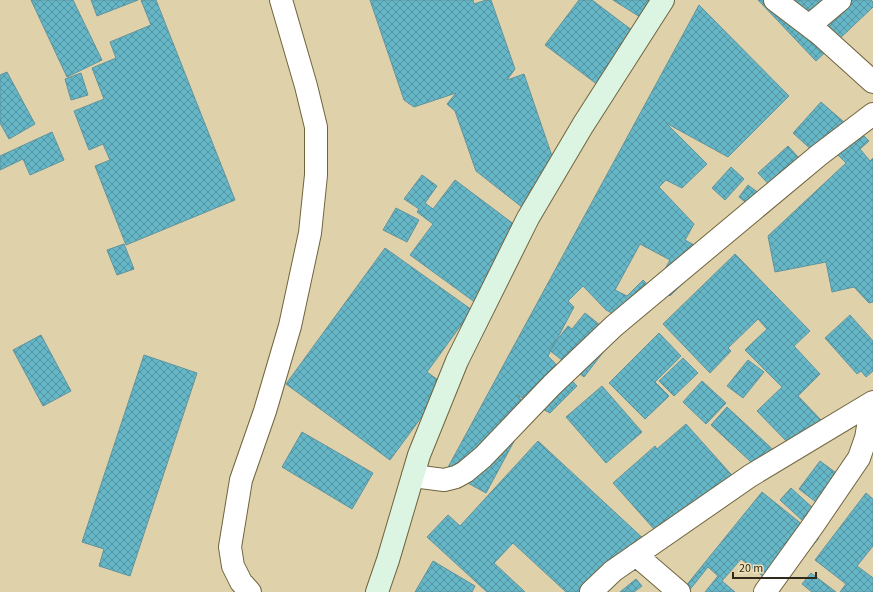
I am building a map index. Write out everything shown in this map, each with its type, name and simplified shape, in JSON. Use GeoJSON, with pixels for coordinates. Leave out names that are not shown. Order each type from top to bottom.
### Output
{"type":"FeatureCollection","features":[{"type":"Feature","properties":{"kind":"street"},"geometry":{"type":"LineString","coordinates":[[240,588],[233,566],[230,547],[241,480],[265,411],[290,326],[310,233],[316,175],[316,126],[281,0]]}},
{"type":"Feature","properties":{"kind":"street"},"geometry":{"type":"LineString","coordinates":[[377,592],[419,455],[457,361],[528,218],[582,125],[663,0]]}},
{"type":"Feature","properties":{"kind":"street"},"geometry":{"type":"LineString","coordinates":[[775,0],[820,35],[873,82]]}},
{"type":"Feature","properties":{"kind":"street"},"geometry":{"type":"LineString","coordinates":[[809,26],[840,0]]}},
{"type":"Feature","properties":{"kind":"street"},"geometry":{"type":"LineString","coordinates":[[413,476],[444,480],[456,478],[465,472],[483,457],[552,385],[614,326],[808,164],[873,114]]}},
{"type":"Feature","properties":{"kind":"street"},"geometry":{"type":"LineString","coordinates":[[590,592],[613,571],[750,476],[872,402]]}},
{"type":"Feature","properties":{"kind":"street"},"geometry":{"type":"LineString","coordinates":[[765,592],[859,458],[866,438],[872,402]]}},
{"type":"Feature","properties":{"kind":"street"},"geometry":{"type":"LineString","coordinates":[[636,555],[679,592]]}},
{"type":"Feature","properties":{"kind":"building"},"geometry":{"type":"Polygon","coordinates":[[[31,0],[73,0],[102,60],[67,77],[31,0]]]}},
{"type":"Feature","properties":{"kind":"building"},"geometry":{"type":"Polygon","coordinates":[[[91,0],[138,0],[97,16],[91,0]]]}},
{"type":"Feature","properties":{"kind":"building"},"geometry":{"type":"Polygon","coordinates":[[[141,0],[156,0],[235,200],[126,245],[95,166],[110,160],[103,144],[89,150],[74,111],[104,99],[92,68],[116,58],[110,42],[151,25],[141,0]]]}},
{"type":"Feature","properties":{"kind":"building"},"geometry":{"type":"Polygon","coordinates":[[[370,0],[473,0],[474,4],[491,0],[515,69],[507,80],[524,74],[555,165],[532,215],[476,171],[455,111],[447,104],[456,93],[414,107],[404,100],[370,0]]]}},
{"type":"Feature","properties":{"kind":"building"},"geometry":{"type":"Polygon","coordinates":[[[579,0],[592,0],[637,34],[598,85],[545,45],[579,0]]]}},
{"type":"Feature","properties":{"kind":"building"},"geometry":{"type":"Polygon","coordinates":[[[613,0],[651,0],[640,17],[613,0]]]}},
{"type":"Feature","properties":{"kind":"building"},"geometry":{"type":"Polygon","coordinates":[[[758,0],[871,0],[873,2],[873,7],[816,61],[758,0]]]}},
{"type":"Feature","properties":{"kind":"building"},"geometry":{"type":"Polygon","coordinates":[[[699,5],[789,96],[728,157],[666,123],[707,164],[682,188],[666,180],[659,187],[694,224],[685,240],[712,255],[670,296],[657,283],[670,260],[640,244],[615,290],[627,296],[643,280],[660,297],[633,324],[606,310],[583,286],[568,301],[574,307],[548,356],[577,386],[550,413],[517,395],[531,410],[486,493],[446,471],[699,5]]]}},
{"type":"Feature","properties":{"kind":"building"},"geometry":{"type":"Polygon","coordinates":[[[7,72],[35,124],[9,139],[0,123],[0,75],[7,72]]]}},
{"type":"Feature","properties":{"kind":"building"},"geometry":{"type":"Polygon","coordinates":[[[81,73],[88,95],[71,100],[65,79],[81,73]]]}},
{"type":"Feature","properties":{"kind":"building"},"geometry":{"type":"Polygon","coordinates":[[[821,102],[853,130],[825,162],[793,133],[821,102]]]}},
{"type":"Feature","properties":{"kind":"building"},"geometry":{"type":"Polygon","coordinates":[[[52,132],[64,160],[30,175],[23,159],[0,170],[0,156],[52,132]]]}},
{"type":"Feature","properties":{"kind":"building"},"geometry":{"type":"Polygon","coordinates":[[[860,132],[869,141],[860,149],[870,161],[873,158],[873,302],[869,303],[854,287],[832,292],[826,262],[775,272],[768,236],[846,163],[837,154],[860,132]]]}},
{"type":"Feature","properties":{"kind":"building"},"geometry":{"type":"Polygon","coordinates":[[[788,146],[809,169],[780,196],[758,173],[788,146]]]}},
{"type":"Feature","properties":{"kind":"building"},"geometry":{"type":"Polygon","coordinates":[[[731,167],[744,179],[725,200],[712,188],[731,167]]]}},
{"type":"Feature","properties":{"kind":"building"},"geometry":{"type":"Polygon","coordinates":[[[422,175],[437,186],[425,203],[433,209],[455,180],[527,234],[476,303],[410,255],[433,224],[417,212],[419,209],[404,199],[422,175]]]}},
{"type":"Feature","properties":{"kind":"building"},"geometry":{"type":"Polygon","coordinates":[[[748,185],[772,203],[763,216],[739,197],[748,185]]]}},
{"type":"Feature","properties":{"kind":"building"},"geometry":{"type":"Polygon","coordinates":[[[396,208],[419,220],[407,242],[383,230],[396,208]]]}},
{"type":"Feature","properties":{"kind":"building"},"geometry":{"type":"Polygon","coordinates":[[[124,244],[134,269],[117,275],[107,250],[124,244]]]}},
{"type":"Feature","properties":{"kind":"building"},"geometry":{"type":"Polygon","coordinates":[[[385,248],[472,310],[427,372],[445,385],[390,460],[286,384],[385,248]]]}},
{"type":"Feature","properties":{"kind":"building"},"geometry":{"type":"Polygon","coordinates":[[[735,254],[810,331],[794,346],[820,374],[798,396],[821,420],[793,448],[757,411],[782,387],[745,350],[767,329],[758,319],[728,348],[731,351],[710,373],[663,324],[735,254]]]}},
{"type":"Feature","properties":{"kind":"building"},"geometry":{"type":"Polygon","coordinates":[[[585,313],[615,337],[584,377],[549,350],[568,326],[572,329],[585,313]]]}},
{"type":"Feature","properties":{"kind":"building"},"geometry":{"type":"Polygon","coordinates":[[[850,315],[873,341],[873,371],[866,377],[861,371],[857,374],[825,338],[850,315]]]}},
{"type":"Feature","properties":{"kind":"building"},"geometry":{"type":"Polygon","coordinates":[[[659,333],[681,356],[655,382],[669,396],[645,419],[609,383],[659,333]]]}},
{"type":"Feature","properties":{"kind":"building"},"geometry":{"type":"Polygon","coordinates":[[[41,335],[71,391],[43,406],[13,350],[41,335]]]}},
{"type":"Feature","properties":{"kind":"building"},"geometry":{"type":"Polygon","coordinates":[[[144,355],[197,373],[130,576],[99,566],[104,549],[82,542],[144,355]]]}},
{"type":"Feature","properties":{"kind":"building"},"geometry":{"type":"Polygon","coordinates":[[[683,358],[698,373],[674,396],[659,381],[683,358]]]}},
{"type":"Feature","properties":{"kind":"building"},"geometry":{"type":"Polygon","coordinates":[[[748,360],[764,372],[743,398],[727,386],[748,360]]]}},
{"type":"Feature","properties":{"kind":"building"},"geometry":{"type":"Polygon","coordinates":[[[702,381],[726,403],[706,424],[683,402],[702,381]]]}},
{"type":"Feature","properties":{"kind":"building"},"geometry":{"type":"Polygon","coordinates":[[[602,386],[642,432],[606,463],[566,417],[602,386]]]}},
{"type":"Feature","properties":{"kind":"building"},"geometry":{"type":"Polygon","coordinates":[[[727,407],[781,457],[765,475],[711,425],[727,407]]]}},
{"type":"Feature","properties":{"kind":"building"},"geometry":{"type":"Polygon","coordinates":[[[686,424],[746,491],[736,499],[723,484],[662,538],[613,483],[655,446],[657,449],[686,424]]]}},
{"type":"Feature","properties":{"kind":"building"},"geometry":{"type":"Polygon","coordinates":[[[302,432],[373,473],[352,509],[282,467],[302,432]]]}},
{"type":"Feature","properties":{"kind":"building"},"geometry":{"type":"Polygon","coordinates":[[[538,441],[647,542],[602,592],[566,592],[513,543],[494,563],[525,592],[487,592],[427,537],[448,515],[460,526],[538,441]]]}},
{"type":"Feature","properties":{"kind":"building"},"geometry":{"type":"Polygon","coordinates":[[[820,461],[847,481],[825,509],[799,489],[820,461]]]}},
{"type":"Feature","properties":{"kind":"building"},"geometry":{"type":"Polygon","coordinates":[[[791,488],[826,520],[815,532],[780,500],[791,488]]]}},
{"type":"Feature","properties":{"kind":"building"},"geometry":{"type":"Polygon","coordinates":[[[762,492],[819,538],[778,588],[741,559],[722,581],[735,592],[705,592],[718,576],[708,567],[688,592],[681,592],[762,492]]]}},
{"type":"Feature","properties":{"kind":"building"},"geometry":{"type":"Polygon","coordinates":[[[866,493],[873,499],[873,546],[857,566],[873,578],[873,592],[840,592],[846,584],[815,560],[866,493]]]}},
{"type":"Feature","properties":{"kind":"building"},"geometry":{"type":"Polygon","coordinates":[[[433,561],[475,586],[472,592],[415,592],[433,561]]]}},
{"type":"Feature","properties":{"kind":"building"},"geometry":{"type":"Polygon","coordinates":[[[811,573],[836,592],[812,592],[802,584],[811,573]]]}},
{"type":"Feature","properties":{"kind":"building"},"geometry":{"type":"Polygon","coordinates":[[[636,579],[642,586],[634,592],[620,592],[636,579]]]}}]}
